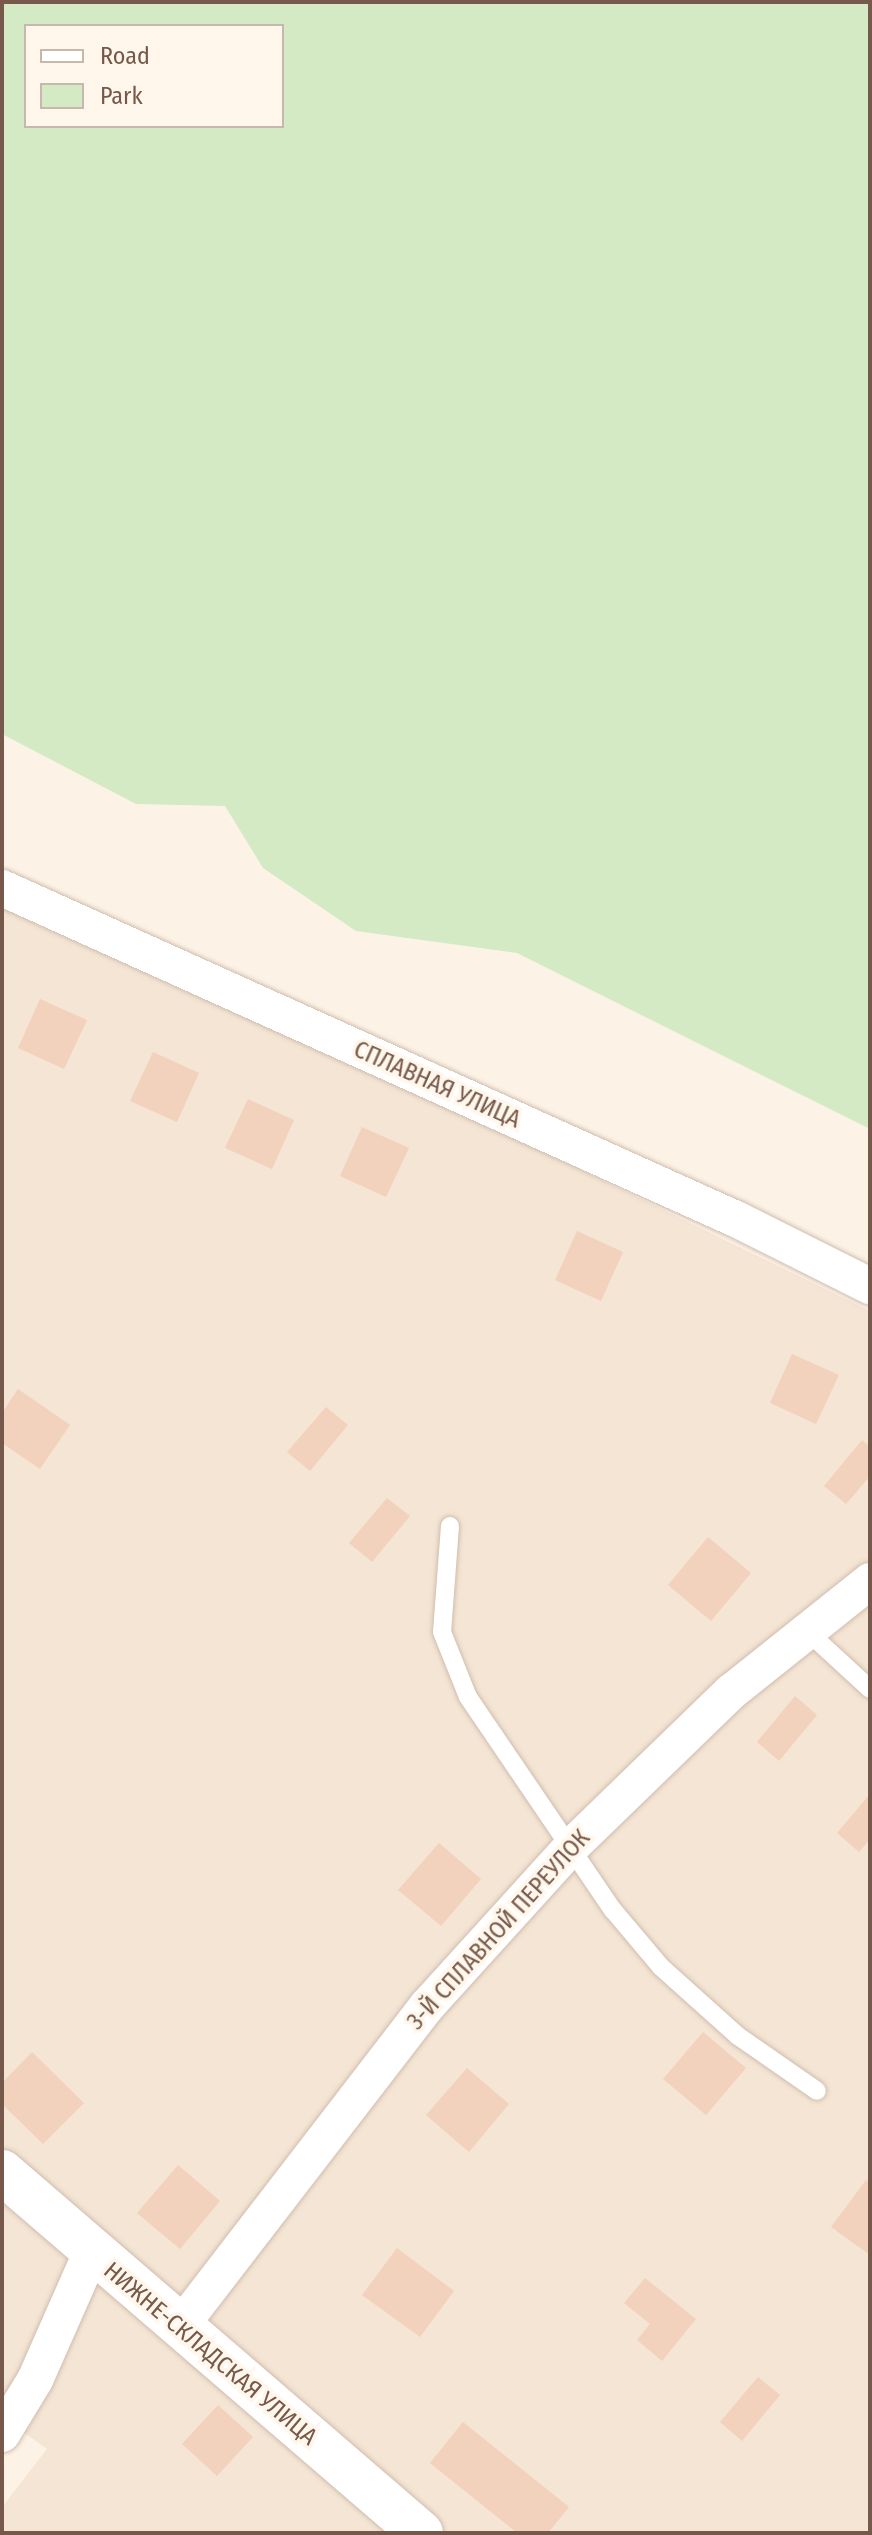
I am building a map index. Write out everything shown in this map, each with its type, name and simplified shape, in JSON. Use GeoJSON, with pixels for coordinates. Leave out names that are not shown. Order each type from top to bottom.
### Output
{"type":"FeatureCollection","features":[{"type":"Feature","properties":{"kind":"street","name":"СПЛАВНАЯ УЛИЦА"},"geometry":{"type":"LineString","coordinates":[[2,888],[738,1220],[870,1286]]}},
{"type":"Feature","properties":{"kind":"street","name":"3-Й СПЛАВНОЙ ПЕРЕУЛОК"},"geometry":{"type":"LineString","coordinates":[[179,2328],[427,2006],[571,1847],[651,1764],[870,1581]]}},
{"type":"Feature","properties":{"kind":"street","name":"НИЖНЕ-СКЛАДСКАЯ УЛИЦА"},"geometry":{"type":"LineString","coordinates":[[2,2172],[91,2253],[421,2533]]}},
{"type":"Feature","properties":{"kind":"street"},"geometry":{"type":"LineString","coordinates":[[2,2434],[35,2380],[91,2253]]}},
{"type":"Feature","properties":{"kind":"lane"},"geometry":{"type":"LineString","coordinates":[[450,1526],[442,1632],[468,1697],[613,1910],[661,1967],[738,2036],[817,2091]]}},
{"type":"Feature","properties":{"kind":"lane"},"geometry":{"type":"LineString","coordinates":[[808,1632],[870,1689]]}},
{"type":"Feature","properties":{"kind":"shaded area"},"geometry":{"type":"Polygon","coordinates":[[[2,887],[870,1311],[870,2533],[2,2533],[2,2507],[47,2449],[2,2417],[2,887]]]}},
{"type":"Feature","properties":{"kind":"green space"},"geometry":{"type":"Polygon","coordinates":[[[2,2],[870,2],[870,1129],[517,953],[356,931],[263,868],[225,806],[136,804],[2,734],[2,2]]]}},
{"type":"Feature","properties":{"kind":"building"},"geometry":{"type":"Polygon","coordinates":[[[40,999],[87,1020],[64,1069],[18,1048],[40,999]]]}},
{"type":"Feature","properties":{"kind":"building"},"geometry":{"type":"Polygon","coordinates":[[[153,1052],[199,1073],[177,1122],[130,1101],[153,1052]]]}},
{"type":"Feature","properties":{"kind":"building"},"geometry":{"type":"Polygon","coordinates":[[[248,1099],[294,1120],[272,1169],[225,1148],[248,1099]]]}},
{"type":"Feature","properties":{"kind":"building"},"geometry":{"type":"Polygon","coordinates":[[[362,1127],[409,1148],[386,1197],[340,1176],[362,1127]]]}},
{"type":"Feature","properties":{"kind":"building"},"geometry":{"type":"Polygon","coordinates":[[[577,1231],[623,1252],[601,1301],[555,1280],[577,1231]]]}},
{"type":"Feature","properties":{"kind":"building"},"geometry":{"type":"Polygon","coordinates":[[[792,1354],[839,1375],[816,1424],[770,1403],[792,1354]]]}},
{"type":"Feature","properties":{"kind":"building"},"geometry":{"type":"Polygon","coordinates":[[[18,1389],[70,1425],[40,1469],[2,1443],[2,1413],[18,1389]]]}},
{"type":"Feature","properties":{"kind":"building"},"geometry":{"type":"Polygon","coordinates":[[[326,1407],[348,1425],[310,1471],[287,1452],[326,1407]]]}},
{"type":"Feature","properties":{"kind":"building"},"geometry":{"type":"Polygon","coordinates":[[[862,1440],[870,1447],[870,1476],[846,1504],[824,1486],[862,1440]]]}},
{"type":"Feature","properties":{"kind":"building"},"geometry":{"type":"Polygon","coordinates":[[[387,1498],[410,1516],[372,1562],[349,1543],[387,1498]]]}},
{"type":"Feature","properties":{"kind":"building"},"geometry":{"type":"Polygon","coordinates":[[[708,1537],[751,1573],[711,1621],[668,1585],[708,1537]]]}},
{"type":"Feature","properties":{"kind":"building"},"geometry":{"type":"Polygon","coordinates":[[[795,1696],[817,1715],[779,1761],[757,1742],[795,1696]]]}},
{"type":"Feature","properties":{"kind":"building"},"geometry":{"type":"Polygon","coordinates":[[[870,1794],[870,1839],[859,1852],[837,1833],[870,1794]]]}},
{"type":"Feature","properties":{"kind":"building"},"geometry":{"type":"Polygon","coordinates":[[[439,1843],[481,1879],[441,1926],[398,1890],[439,1843]]]}},
{"type":"Feature","properties":{"kind":"building"},"geometry":{"type":"Polygon","coordinates":[[[703,2032],[746,2068],[706,2115],[663,2079],[703,2032]]]}},
{"type":"Feature","properties":{"kind":"building"},"geometry":{"type":"Polygon","coordinates":[[[32,2052],[84,2103],[43,2144],[2,2104],[2,2083],[32,2052]]]}},
{"type":"Feature","properties":{"kind":"building"},"geometry":{"type":"Polygon","coordinates":[[[467,2068],[509,2104],[469,2152],[426,2115],[467,2068]]]}},
{"type":"Feature","properties":{"kind":"building"},"geometry":{"type":"Polygon","coordinates":[[[178,2165],[220,2201],[180,2249],[137,2213],[178,2165]]]}},
{"type":"Feature","properties":{"kind":"building"},"geometry":{"type":"Polygon","coordinates":[[[866,2180],[870,2183],[870,2255],[831,2227],[866,2180]]]}},
{"type":"Feature","properties":{"kind":"building"},"geometry":{"type":"Polygon","coordinates":[[[397,2248],[454,2291],[420,2337],[362,2295],[397,2248]]]}},
{"type":"Feature","properties":{"kind":"building"},"geometry":{"type":"Polygon","coordinates":[[[645,2278],[696,2319],[662,2361],[637,2340],[650,2324],[624,2303],[645,2278]]]}},
{"type":"Feature","properties":{"kind":"building"},"geometry":{"type":"Polygon","coordinates":[[[758,2377],[780,2395],[742,2441],[720,2422],[758,2377]]]}},
{"type":"Feature","properties":{"kind":"building"},"geometry":{"type":"Polygon","coordinates":[[[218,2405],[253,2437],[217,2476],[182,2444],[218,2405]]]}},
{"type":"Feature","properties":{"kind":"building"},"geometry":{"type":"Polygon","coordinates":[[[463,2422],[569,2507],[548,2533],[517,2533],[430,2463],[463,2422]]]}}]}
